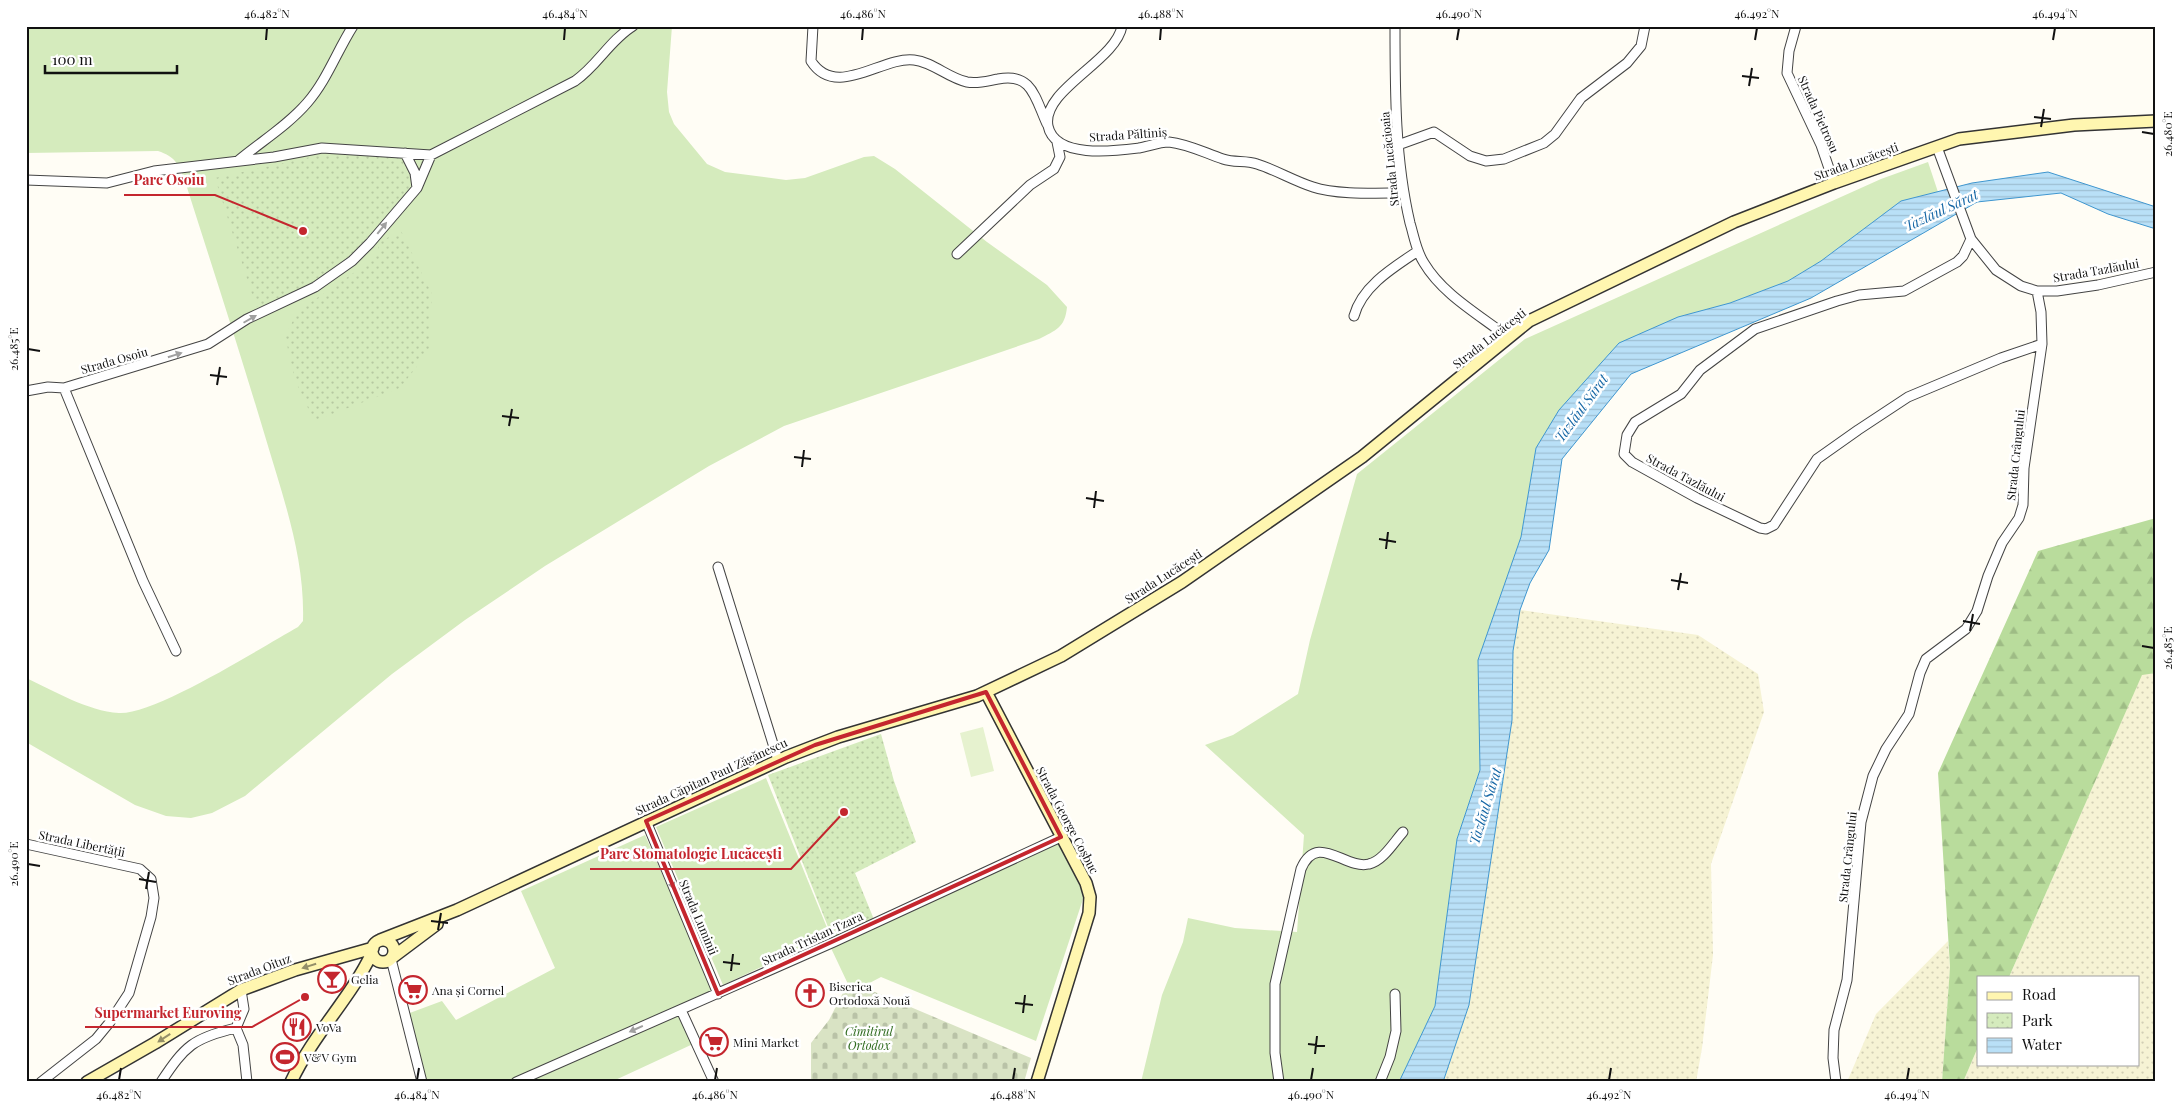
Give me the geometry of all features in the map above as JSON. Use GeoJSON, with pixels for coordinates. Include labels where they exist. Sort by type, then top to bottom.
{"type":"FeatureCollection","features":[{"type":"Feature","properties":{"kind":"main road","name":"Strada Lucăcești"},"geometry":{"type":"LineString","coordinates":[[986,692],[1061,656],[1182,582],[1362,457],[1529,321],[1734,222],[1834,182],[1959,139],[2074,125],[2156,121]]}},
{"type":"Feature","properties":{"kind":"main road","name":"Strada Căpitan Paul Zăgănescu"},"geometry":{"type":"LineString","coordinates":[[291,1082],[312,1042],[345,996],[375,947],[778,760],[838,737],[962,701],[986,692]]}},
{"type":"Feature","properties":{"kind":"main road","name":"Strada George Coșbuc"},"geometry":{"type":"LineString","coordinates":[[986,692],[1086,883],[1090,897],[1089,913],[1038,1082]]}},
{"type":"Feature","properties":{"kind":"main road","name":"Strada Căpitan Paul Zăgănescu"},"geometry":{"type":"LineString","coordinates":[[345,996],[373,969],[391,959],[457,910]]}},
{"type":"Feature","properties":{"kind":"main road"},"geometry":{"type":"LineString","coordinates":[[387,940],[395,950],[391,959],[378,961],[375,947],[387,940]]}},
{"type":"Feature","properties":{"kind":"main road","name":"Strada Oituz"},"geometry":{"type":"LineString","coordinates":[[87,1082],[241,990],[295,970],[375,947]]}},
{"type":"Feature","properties":{"kind":"street"},"geometry":{"type":"LineString","coordinates":[[238,160],[286,124],[308,102],[329,70],[353,26]]}},
{"type":"Feature","properties":{"kind":"street"},"geometry":{"type":"LineString","coordinates":[[26,180],[107,184],[154,171],[274,157],[322,148],[431,155],[559,91],[584,76],[619,37],[633,26]]}},
{"type":"Feature","properties":{"kind":"street"},"geometry":{"type":"LineString","coordinates":[[813,26],[811,61],[817,69],[830,76],[852,76],[906,59],[922,62],[954,77],[972,82],[1007,77],[1020,78],[1028,85],[1057,142],[1060,157],[1054,169],[1030,185],[957,254]]}},
{"type":"Feature","properties":{"kind":"street"},"geometry":{"type":"LineString","coordinates":[[1048,127],[1048,116],[1054,104],[1115,43],[1122,26]]}},
{"type":"Feature","properties":{"kind":"street","name":"Strada Lucăcioaia"},"geometry":{"type":"LineString","coordinates":[[1396,26],[1395,85],[1398,145],[1403,194],[1418,251],[1423,262],[1440,285],[1509,338]]}},
{"type":"Feature","properties":{"kind":"street"},"geometry":{"type":"LineString","coordinates":[[1398,145],[1434,132],[1470,156],[1493,161],[1544,144],[1555,134],[1581,98],[1627,63],[1641,46],[1645,26]]}},
{"type":"Feature","properties":{"kind":"street","name":"Strada Pietrosu"},"geometry":{"type":"LineString","coordinates":[[1796,26],[1789,51],[1787,74],[1821,145],[1834,182]]}},
{"type":"Feature","properties":{"kind":"street","name":"Strada Păltiniș"},"geometry":{"type":"LineString","coordinates":[[1057,142],[1069,148],[1100,151],[1140,148],[1168,142],[1190,146],[1226,160],[1254,162],[1314,188],[1403,194]]}},
{"type":"Feature","properties":{"kind":"street","name":"Strada Tazlăului"},"geometry":{"type":"LineString","coordinates":[[1937,147],[1971,239],[1996,270],[2021,286],[2037,291],[2057,291],[2098,285],[2156,272]]}},
{"type":"Feature","properties":{"kind":"street"},"geometry":{"type":"LineString","coordinates":[[405,154],[415,173],[417,188]]}},
{"type":"Feature","properties":{"kind":"street","name":"Strada Osoiu"},"geometry":{"type":"LineString","coordinates":[[26,392],[48,387],[64,388],[208,344],[254,316],[314,287],[352,261],[417,188],[431,155]]}},
{"type":"Feature","properties":{"kind":"street","name":"Strada Tazlăului"},"geometry":{"type":"LineString","coordinates":[[1971,239],[1963,256],[1957,262],[1904,291],[1859,295],[1755,329],[1700,370],[1681,394],[1635,422],[1627,434],[1624,454],[1632,462],[1697,498],[1760,528],[1766,529],[1774,525],[1817,459],[1858,430],[1908,397],[2001,358],[2042,344]]}},
{"type":"Feature","properties":{"kind":"street"},"geometry":{"type":"LineString","coordinates":[[1354,316],[1356,306],[1364,294],[1388,272],[1418,251]]}},
{"type":"Feature","properties":{"kind":"street","name":"Strada Crângului"},"geometry":{"type":"LineString","coordinates":[[1836,1082],[1834,1030],[1847,980],[1861,822],[1872,776],[1886,749],[1909,714],[1920,673],[1926,659],[1966,629],[1977,611],[1988,576],[2002,543],[2019,518],[2023,505],[2024,468],[2042,344],[2041,312],[2037,291]]}},
{"type":"Feature","properties":{"kind":"street"},"geometry":{"type":"LineString","coordinates":[[64,388],[140,574],[176,650]]}},
{"type":"Feature","properties":{"kind":"street"},"geometry":{"type":"LineString","coordinates":[[718,567],[778,760]]}},
{"type":"Feature","properties":{"kind":"street","name":"Strada Luminii"},"geometry":{"type":"LineString","coordinates":[[646,821],[718,994]]}},
{"type":"Feature","properties":{"kind":"street"},"geometry":{"type":"LineString","coordinates":[[1280,1082],[1276,1053],[1275,984],[1301,869],[1306,858],[1312,854],[1328,852],[1351,862],[1370,864],[1379,859],[1403,832]]}},
{"type":"Feature","properties":{"kind":"street","name":"Strada Tristan Tzara"},"geometry":{"type":"LineString","coordinates":[[516,1082],[718,994],[1061,837]]}},
{"type":"Feature","properties":{"kind":"street","name":"Strada Libertății"},"geometry":{"type":"LineString","coordinates":[[26,844],[140,869],[151,879],[154,898],[151,917],[129,993],[96,1039],[41,1082]]}},
{"type":"Feature","properties":{"kind":"street"},"geometry":{"type":"LineString","coordinates":[[391,959],[422,1082]]}},
{"type":"Feature","properties":{"kind":"street"},"geometry":{"type":"LineString","coordinates":[[241,990],[244,1009],[236,1028],[242,1044],[247,1082]]}},
{"type":"Feature","properties":{"kind":"street"},"geometry":{"type":"LineString","coordinates":[[1380,1082],[1390,1057],[1396,1030],[1396,994]]}},
{"type":"Feature","properties":{"kind":"street"},"geometry":{"type":"LineString","coordinates":[[681,1010],[714,1082]]}},
{"type":"Feature","properties":{"kind":"street"},"geometry":{"type":"LineString","coordinates":[[161,1082],[178,1056],[190,1045],[217,1032],[236,1028]]}},
{"type":"Feature","properties":{"kind":"highlighted area"},"geometry":{"type":"Polygon","coordinates":[[[986,692],[1061,837],[718,994],[646,821],[815,745],[986,692]]]}},
{"type":"Feature","properties":{"kind":"shaded area"},"geometry":{"type":"Polygon","coordinates":[[[1520,610],[1698,635],[1758,674],[1764,712],[1711,864],[1713,955],[1696,1082],[1443,1082],[1469,1005],[1512,720],[1513,651],[1520,610]]]}},
{"type":"Feature","properties":{"kind":"shaded area"},"geometry":{"type":"Polygon","coordinates":[[[2156,673],[2156,1082],[1963,1082],[1977,1049],[1977,1066],[2140,1066],[2140,976],[2009,976],[2142,674],[2156,673]]]}},
{"type":"Feature","properties":{"kind":"shaded area"},"geometry":{"type":"Polygon","coordinates":[[[1948,941],[1950,968],[1942,1082],[1847,1082],[1876,1014],[1948,941]]]}},
{"type":"Feature","properties":{"kind":"green space"},"geometry":{"type":"Polygon","coordinates":[[[26,26],[672,26],[667,92],[669,112],[674,124],[707,164],[725,172],[786,180],[805,178],[864,157],[874,156],[895,169],[987,242],[1047,285],[1067,307],[1066,314],[1059,328],[1039,339],[784,426],[709,466],[545,566],[465,620],[392,674],[245,796],[212,813],[191,818],[166,816],[135,805],[26,742],[26,678],[95,709],[119,713],[136,711],[182,692],[235,664],[298,627],[303,621],[303,597],[297,550],[292,527],[255,403],[184,178],[179,168],[172,158],[158,151],[26,153],[26,26]]]}},
{"type":"Feature","properties":{"kind":"green space"},"geometry":{"type":"Polygon","coordinates":[[[338,151],[425,159],[417,188],[395,213],[381,221],[351,256],[302,289],[256,307],[215,178],[338,151]]]}},
{"type":"Feature","properties":{"kind":"green space"},"geometry":{"type":"Polygon","coordinates":[[[1928,162],[1938,192],[1901,201],[1821,261],[1788,281],[1730,303],[1678,317],[1536,448],[1521,537],[1478,660],[1480,770],[1457,839],[1435,1006],[1399,1082],[1141,1082],[1162,995],[1183,942],[1188,918],[1235,928],[1297,932],[1304,835],[1205,745],[1233,735],[1298,694],[1310,640],[1357,474],[1525,339],[1881,179],[1928,162]]]}},
{"type":"Feature","properties":{"kind":"green space"},"geometry":{"type":"Polygon","coordinates":[[[401,231],[432,294],[429,351],[400,388],[314,421],[295,380],[285,336],[298,311],[365,265],[378,252],[379,242],[401,231]]]}},
{"type":"Feature","properties":{"kind":"green space"},"geometry":{"type":"Polygon","coordinates":[[[2156,518],[2156,673],[2142,675],[2009,976],[1977,976],[1977,1049],[1963,1082],[1942,1082],[1950,967],[1938,773],[2038,551],[2156,518]]]}},
{"type":"Feature","properties":{"kind":"green space"},"geometry":{"type":"Polygon","coordinates":[[[983,727],[994,771],[971,777],[960,733],[983,727]]]}},
{"type":"Feature","properties":{"kind":"green space"},"geometry":{"type":"Polygon","coordinates":[[[881,734],[894,781],[916,842],[855,873],[875,922],[834,942],[768,775],[881,734]]]}},
{"type":"Feature","properties":{"kind":"green space"},"geometry":{"type":"Polygon","coordinates":[[[766,778],[830,935],[723,985],[656,827],[766,778]]]}},
{"type":"Feature","properties":{"kind":"green space"},"geometry":{"type":"Polygon","coordinates":[[[645,835],[713,990],[507,1082],[426,1082],[407,1014],[442,1001],[456,1020],[555,968],[521,891],[645,835]]]}},
{"type":"Feature","properties":{"kind":"green space"},"geometry":{"type":"Polygon","coordinates":[[[1056,840],[1085,893],[1036,1041],[881,977],[860,988],[848,984],[830,946],[1056,840]]]}},
{"type":"Feature","properties":{"kind":"green space","name":"Cimitirul Ortodox"},"geometry":{"type":"Polygon","coordinates":[[[846,987],[860,993],[868,989],[1031,1058],[1024,1082],[811,1082],[811,1043],[829,1020],[846,987]]]}},
{"type":"Feature","properties":{"kind":"green space"},"geometry":{"type":"Polygon","coordinates":[[[678,1014],[693,1044],[611,1082],[524,1082],[678,1014]]]}},
{"type":"Feature","properties":{"kind":"water","name":"Tazlăul Sărat"},"geometry":{"type":"Polygon","coordinates":[[[2048,172],[2156,207],[2156,229],[2108,214],[2061,193],[1977,202],[1811,298],[1631,374],[1562,459],[1549,550],[1530,583],[1520,610],[1513,651],[1512,720],[1469,1005],[1443,1082],[1399,1082],[1435,1006],[1457,839],[1480,770],[1478,660],[1521,537],[1536,448],[1559,410],[1619,343],[1678,317],[1730,303],[1788,281],[1821,261],[1901,201],[1972,183],[2048,172]]]}},
{"type":"Feature","properties":{"kind":"place","name":"Parc Osoiu"},"geometry":{"type":"Point","coordinates":[303,231]}},
{"type":"Feature","properties":{"kind":"place","name":"Parc Stomatologie Lucăcești"},"geometry":{"type":"Point","coordinates":[844,812]}},
{"type":"Feature","properties":{"kind":"place","name":"Gelia"},"geometry":{"type":"Point","coordinates":[332,979]}},
{"type":"Feature","properties":{"kind":"place","name":"Ana și Cornel"},"geometry":{"type":"Point","coordinates":[413,990]}},
{"type":"Feature","properties":{"kind":"place","name":"Biserica Ortodoxă Nouă"},"geometry":{"type":"Point","coordinates":[810,993]}},
{"type":"Feature","properties":{"kind":"place","name":"Supermarket Euroving"},"geometry":{"type":"Point","coordinates":[305,997]}},
{"type":"Feature","properties":{"kind":"place","name":"VoVa"},"geometry":{"type":"Point","coordinates":[297,1027]}},
{"type":"Feature","properties":{"kind":"place","name":"Mini Market"},"geometry":{"type":"Point","coordinates":[714,1042]}},
{"type":"Feature","properties":{"kind":"place","name":"V&V Gym"},"geometry":{"type":"Point","coordinates":[285,1057]}}]}
